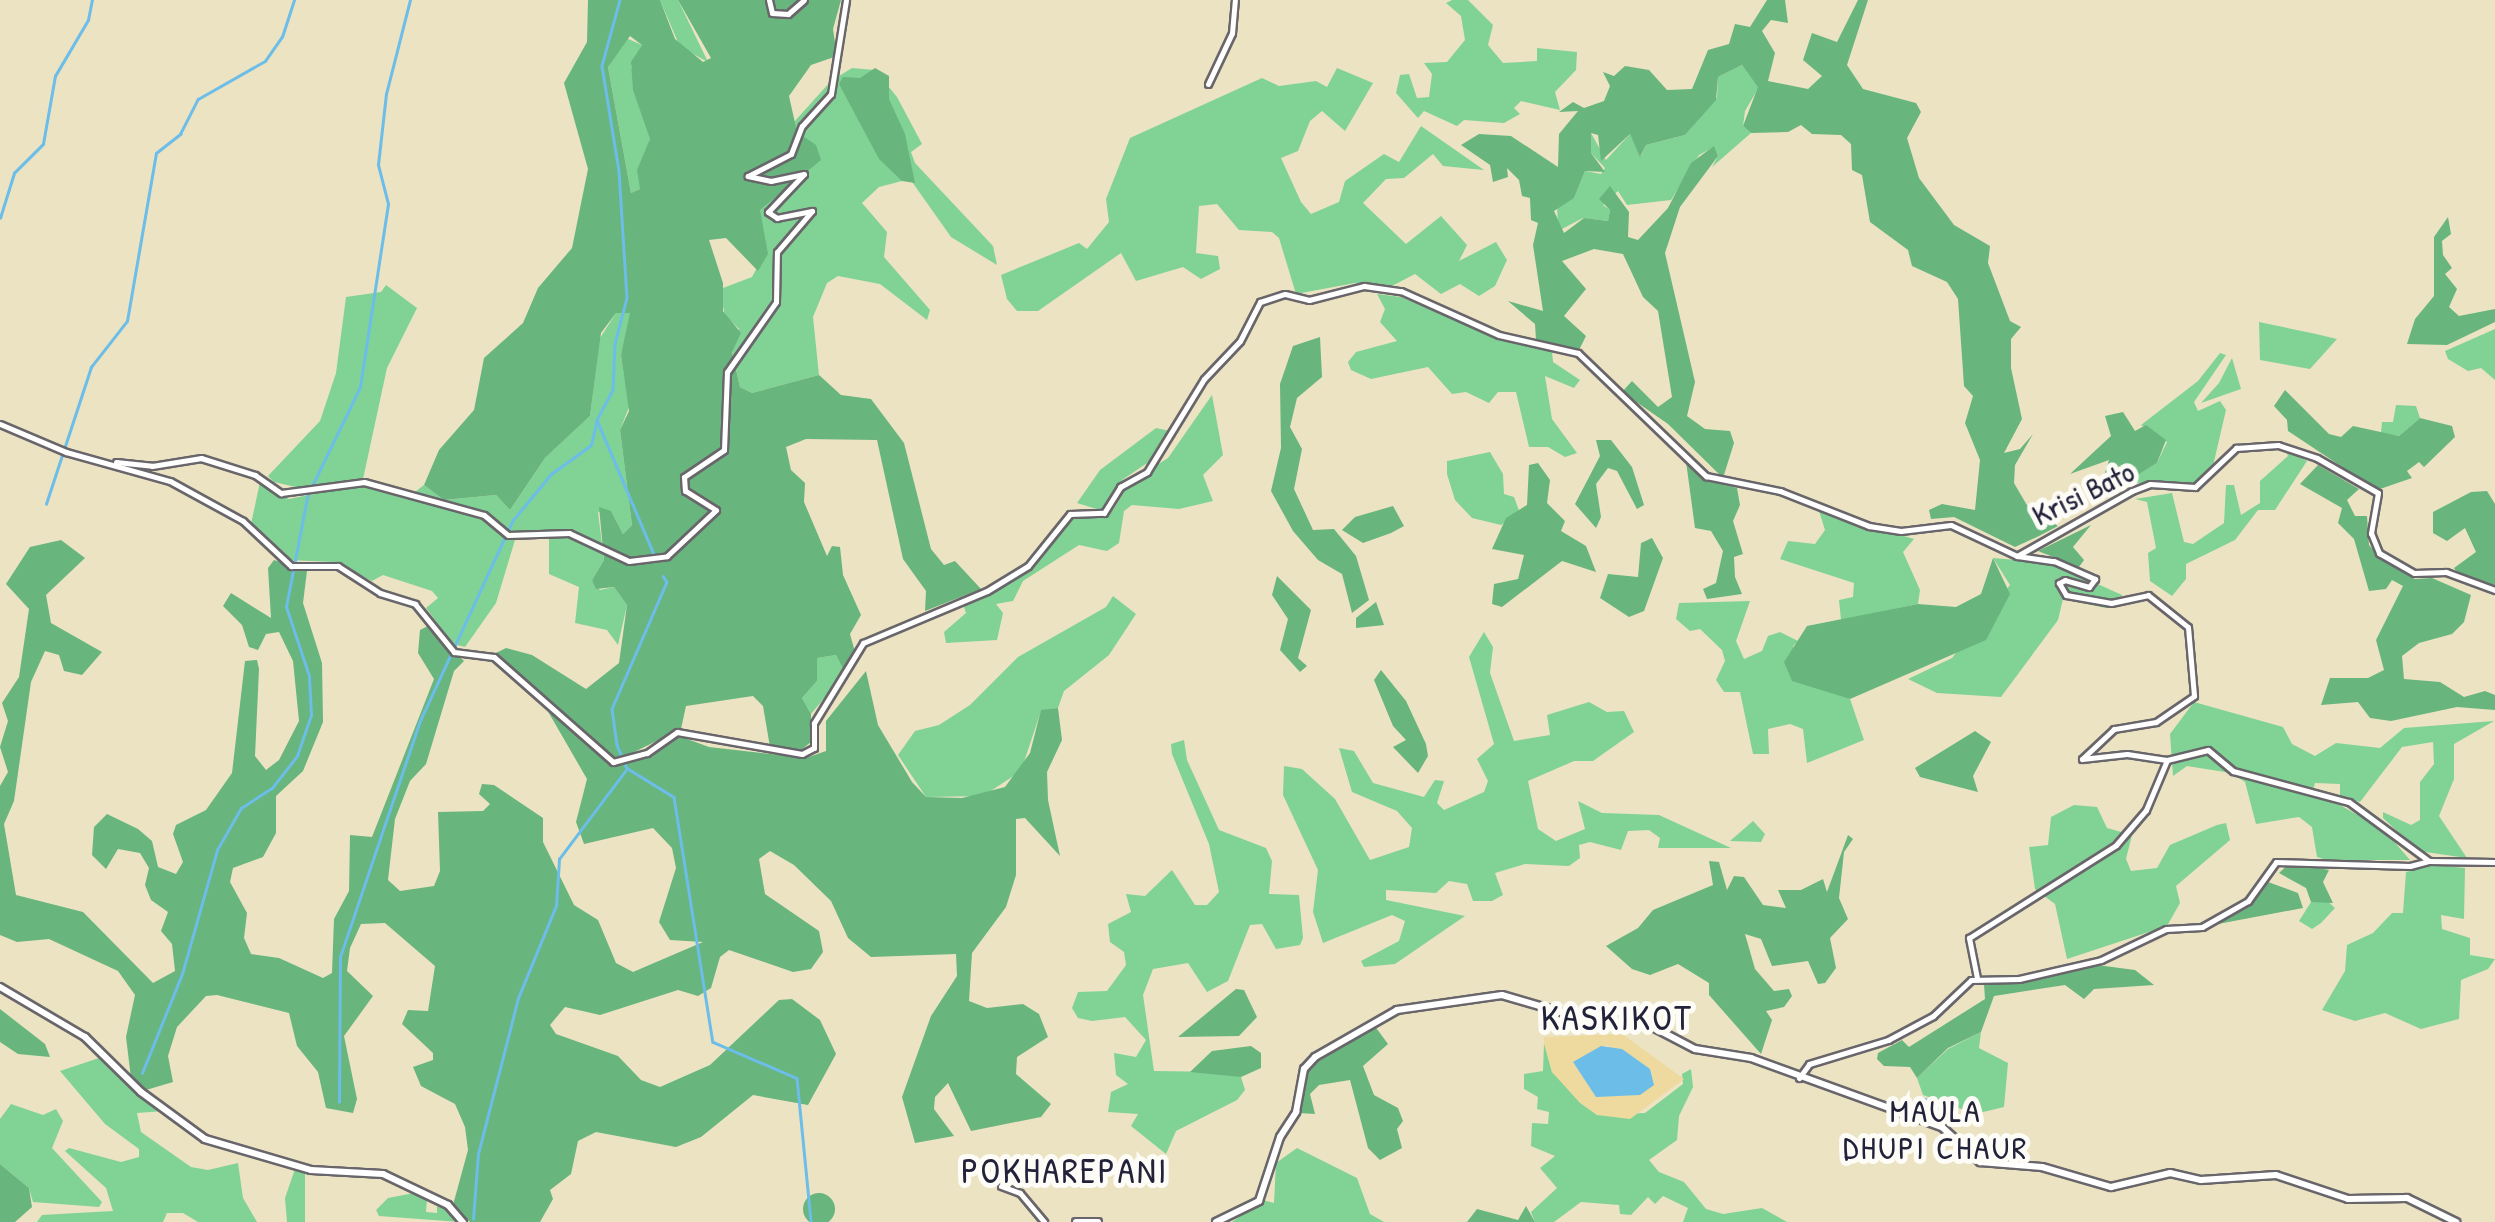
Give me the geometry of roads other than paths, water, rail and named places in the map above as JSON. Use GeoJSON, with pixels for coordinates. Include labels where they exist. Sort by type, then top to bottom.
{"type":"FeatureCollection","features":[{"type":"Feature","properties":{"kind":"street"},"geometry":{"type":"LineString","coordinates":[[769,0],[772,13],[788,14],[804,0]]}},
{"type":"Feature","properties":{"kind":"street"},"geometry":{"type":"LineString","coordinates":[[0,424],[66,452],[115,462],[152,466],[201,458],[255,474],[281,493],[329,490],[352,480],[484,515],[508,536],[569,534],[629,561],[667,556],[716,510],[685,492],[684,476],[724,450],[727,372],[776,302],[777,252],[812,211],[776,218],[768,212],[804,174],[771,181],[748,176],[791,154],[802,126],[831,94],[846,0]]}},
{"type":"Feature","properties":{"kind":"street"},"geometry":{"type":"LineString","coordinates":[[1208,84],[1232,33],[1234,0]]}},
{"type":"Feature","properties":{"kind":"street"},"geometry":{"type":"LineString","coordinates":[[115,462],[170,482],[243,520],[291,566],[338,566],[380,593],[415,604],[454,652],[494,657],[613,762],[647,753],[677,732],[773,753],[811,752],[814,722],[864,643],[987,591],[1028,566],[1070,514],[1096,515],[1112,506],[1120,487],[1160,458],[1204,379],[1240,341],[1260,302],[1274,295],[1309,300],[1364,286],[1408,293],[1499,334],[1578,353],[1706,476],[1780,491],[1869,526],[1901,531],[1951,525],[2017,556],[2054,561],[2095,579],[2089,586],[2059,583],[2066,594],[2110,603],[2148,595],[2188,628],[2194,696],[2156,722],[2114,729],[2082,758],[2127,754],[2167,760],[2208,750],[2234,771],[2349,802],[2429,860]]}},
{"type":"Feature","properties":{"kind":"street","name":"Krisi Bato"},"geometry":{"type":"LineString","coordinates":[[2017,556],[2132,491],[2150,484],[2196,487],[2236,448],[2278,445],[2317,458],[2378,493],[2371,532],[2380,552],[2414,574],[2446,572],[2495,590]]}},
{"type":"Feature","properties":{"kind":"street"},"geometry":{"type":"LineString","coordinates":[[1977,978],[1969,938],[2054,890],[2116,845],[2146,810],[2167,760]]}},
{"type":"Feature","properties":{"kind":"street"},"geometry":{"type":"LineString","coordinates":[[1799,1078],[1809,1064],[1888,1040],[1934,1016],[1962,984],[1977,978],[2019,979],[2101,960],[2166,929],[2202,928],[2248,901],[2276,862],[2410,866],[2429,860],[2495,862]]}},
{"type":"Feature","properties":{"kind":"street"},"geometry":{"type":"LineString","coordinates":[[0,987],[85,1037],[141,1092],[205,1139],[311,1170],[383,1174],[448,1206],[463,1222]]}},
{"type":"Feature","properties":{"kind":"street"},"geometry":{"type":"LineString","coordinates":[[1216,1222],[1259,1201],[1280,1136],[1296,1112],[1304,1069],[1397,1010],[1512,996],[1602,1024],[1648,1025],[1696,1049],[1734,1052],[1942,1128],[1980,1162],[2042,1167],[2111,1187],[2170,1173],[2201,1180],[2276,1175],[2348,1200],[2406,1198],[2456,1222]]}},
{"type":"Feature","properties":{"kind":"street"},"geometry":{"type":"LineString","coordinates":[[1001,1186],[1020,1193],[1044,1222]]}},
{"type":"Feature","properties":{"kind":"street"},"geometry":{"type":"LineString","coordinates":[[1076,1222],[1098,1222]]}},
{"type":"Feature","properties":{"kind":"water"},"geometry":{"type":"Polygon","coordinates":[[[1601,1046],[1622,1049],[1650,1069],[1654,1085],[1640,1095],[1596,1097],[1573,1062],[1601,1046]]]}},
{"type":"Feature","properties":{"kind":"water"},"geometry":{"type":"Polygon","coordinates":[[[1922,1097],[1954,1107],[1952,1122],[1913,1114],[1922,1097]]]}},
{"type":"Feature","properties":{"kind":"waterway"},"geometry":{"type":"LineString","coordinates":[[0,218],[14,173],[43,144],[55,76],[88,20],[92,0]]}},
{"type":"Feature","properties":{"kind":"waterway"},"geometry":{"type":"LineString","coordinates":[[46,504],[91,367],[127,321],[156,153],[180,134],[198,99],[265,61],[282,37],[294,0]]}},
{"type":"Feature","properties":{"kind":"waterway"},"geometry":{"type":"LineString","coordinates":[[312,486],[360,387],[388,204],[378,165],[386,94],[410,0]]}},
{"type":"Feature","properties":{"kind":"waterway"},"geometry":{"type":"LineString","coordinates":[[620,0],[602,66],[619,171],[627,298],[615,344],[613,390],[597,420],[654,554]]}},
{"type":"Feature","properties":{"kind":"waterway"},"geometry":{"type":"LineString","coordinates":[[339,1102],[340,957],[419,723],[513,520],[551,474],[591,445],[597,420]]}},
{"type":"Feature","properties":{"kind":"waterway"},"geometry":{"type":"LineString","coordinates":[[142,1073],[182,974],[217,850],[241,808],[272,788],[297,756],[311,715],[309,676],[286,607],[308,493]]}},
{"type":"Feature","properties":{"kind":"waterway"},"geometry":{"type":"LineString","coordinates":[[663,576],[667,582],[612,709],[617,745],[627,768],[674,797],[713,1042],[797,1078],[811,1222]]}},
{"type":"Feature","properties":{"kind":"waterway"},"geometry":{"type":"LineString","coordinates":[[473,1219],[478,1154],[518,998],[556,906],[559,859],[625,771]]}},
{"type":"Feature","properties":{"kind":"district","name":"KASKIKOT"},"geometry":{"type":"Point","coordinates":[1617,1018]}},
{"type":"Feature","properties":{"kind":"district","name":"MAULA DHUPI CHAUR"},"geometry":{"type":"Point","coordinates":[1936,1130]}},
{"type":"Feature","properties":{"kind":"district","name":"POKHAREPANI"},"geometry":{"type":"Point","coordinates":[1065,1171]}}]}
